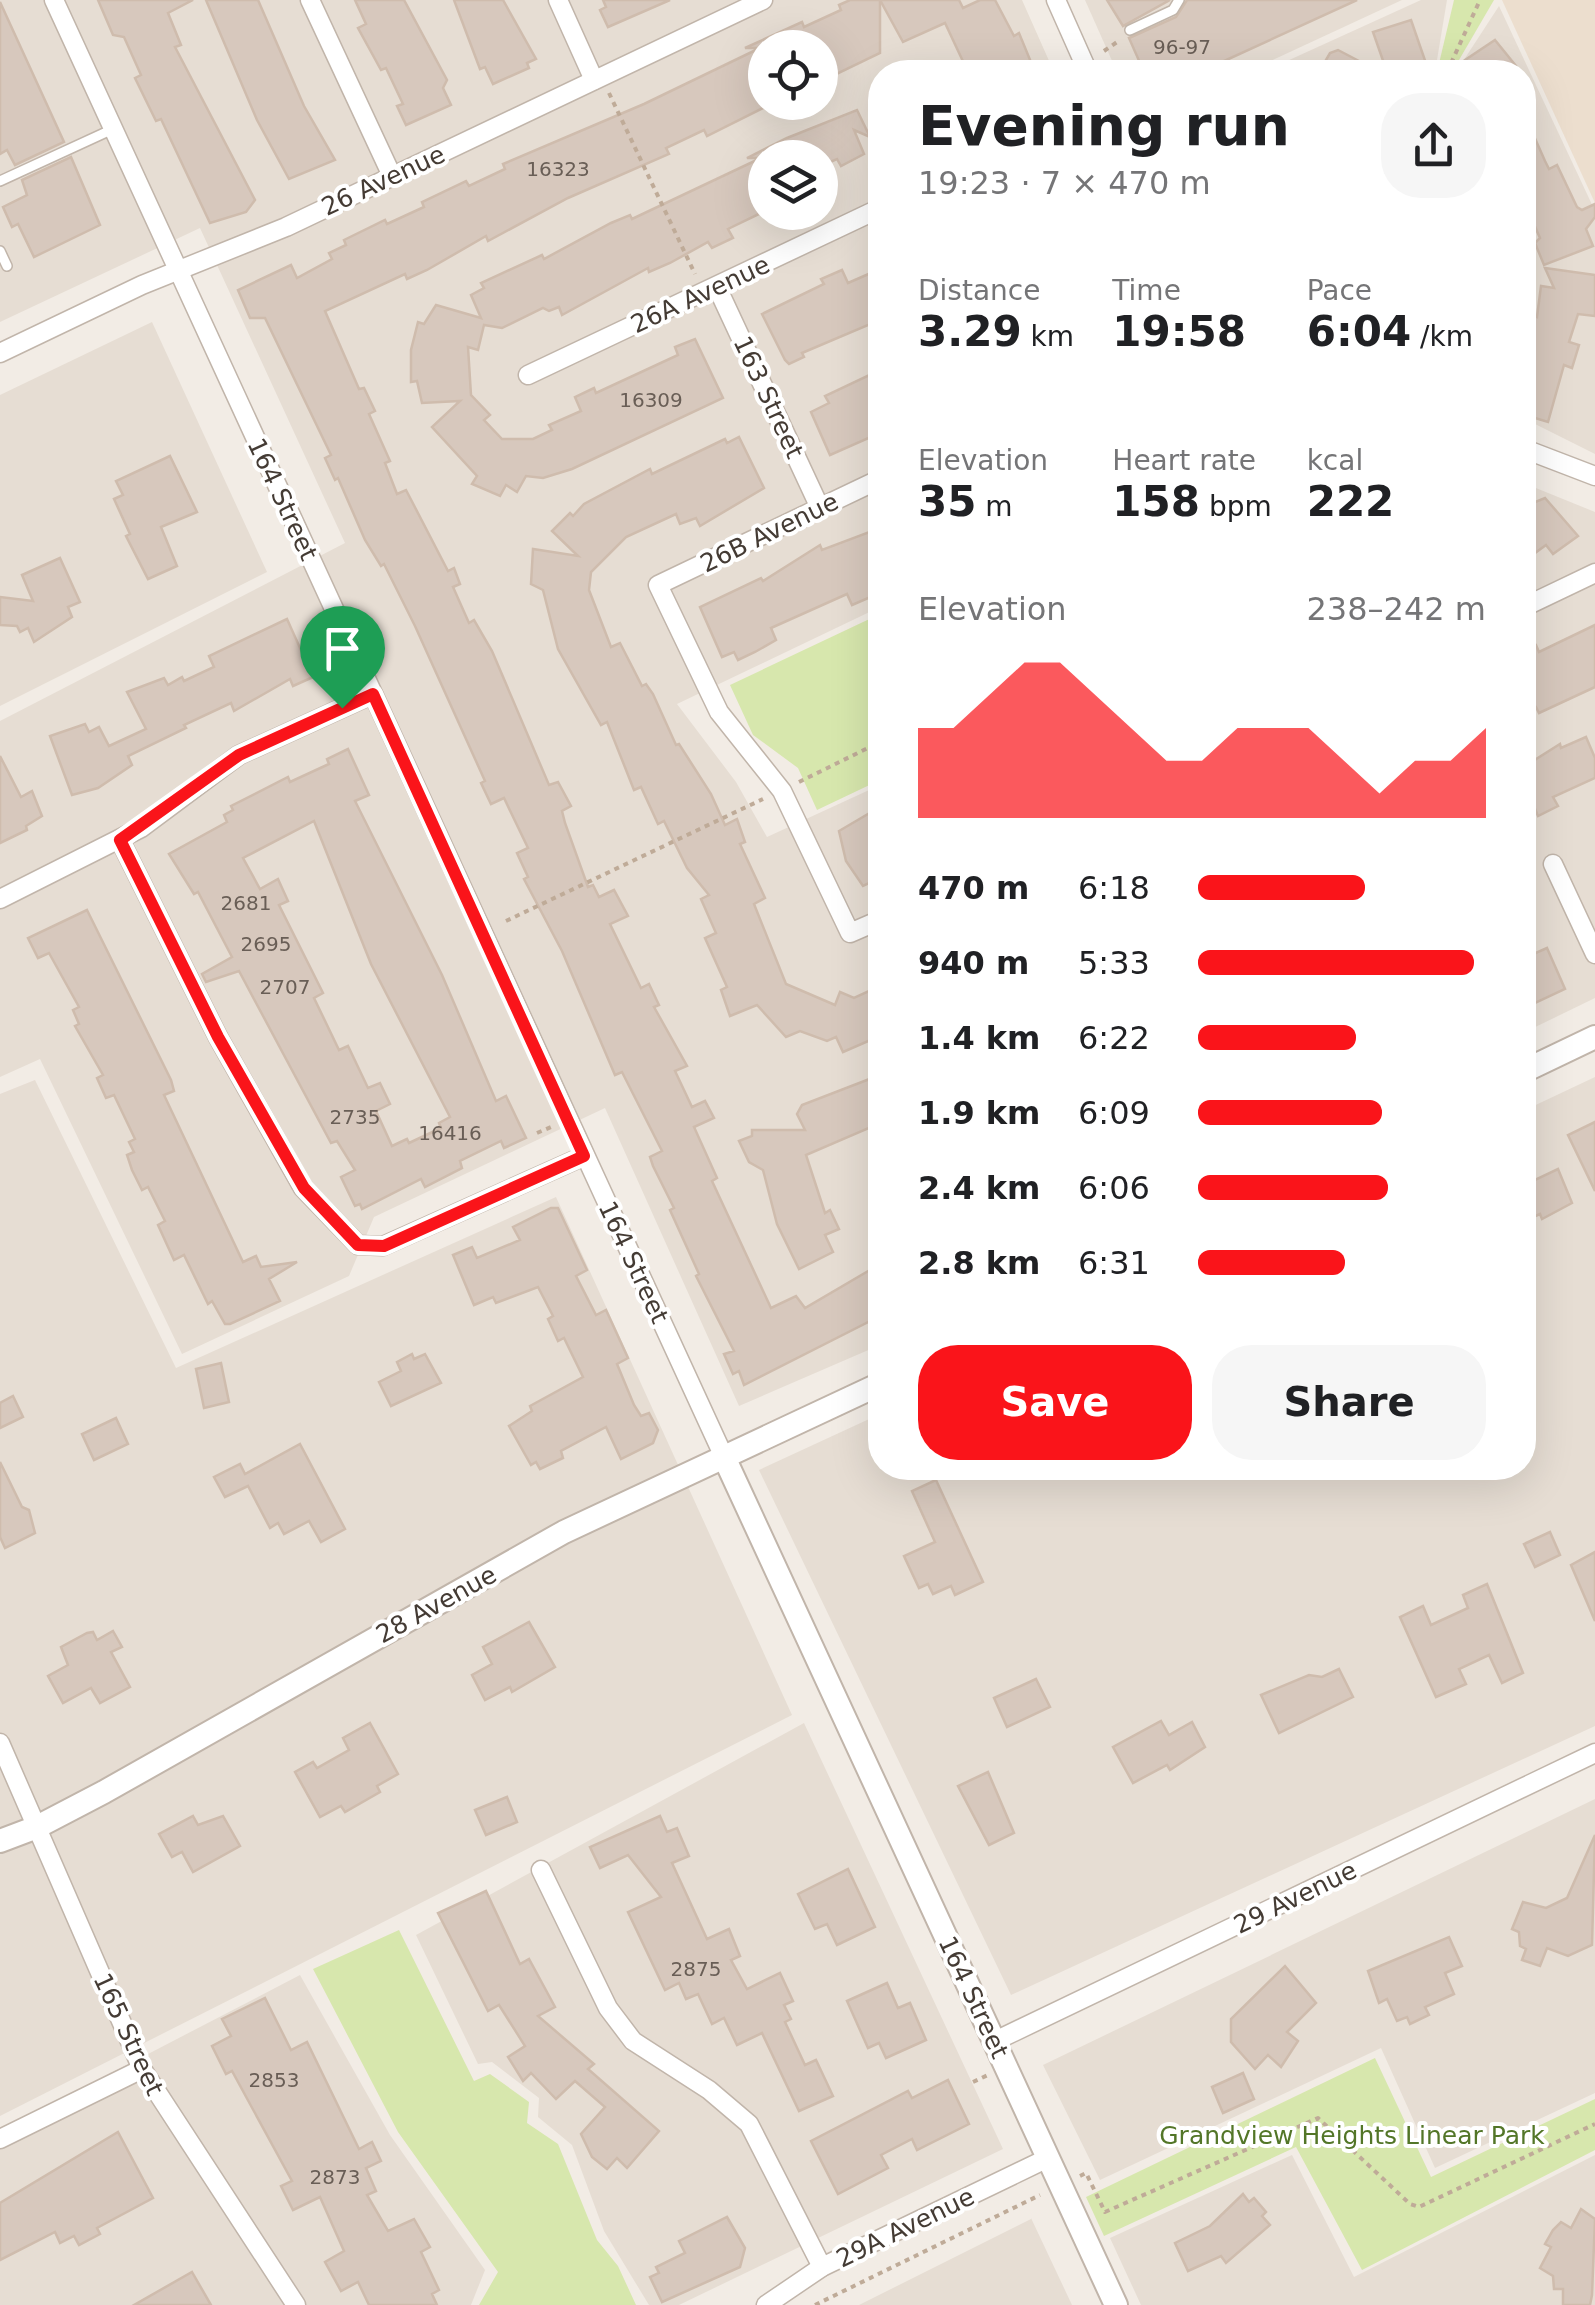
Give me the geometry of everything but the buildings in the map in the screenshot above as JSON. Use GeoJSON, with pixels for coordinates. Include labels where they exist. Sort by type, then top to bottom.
{"type":"FeatureCollection","features":[{"type":"Feature","properties":{"kind":"street","name":"164 Street"},"geometry":{"type":"LineString","coordinates":[[54,0],[1116,2305]]}},
{"type":"Feature","properties":{"kind":"street"},"geometry":{"type":"LineString","coordinates":[[310,0],[392,176]]}},
{"type":"Feature","properties":{"kind":"street"},"geometry":{"type":"LineString","coordinates":[[558,0],[594,80]]}},
{"type":"Feature","properties":{"kind":"street","name":"26 Avenue"},"geometry":{"type":"LineString","coordinates":[[0,353],[392,176],[763,0]]}},
{"type":"Feature","properties":{"kind":"street"},"geometry":{"type":"LineString","coordinates":[[1056,0],[1083,60]]}},
{"type":"Feature","properties":{"kind":"street","name":"26A Avenue"},"geometry":{"type":"LineString","coordinates":[[528,375],[868,214]]}},
{"type":"Feature","properties":{"kind":"street","name":"163 Street"},"geometry":{"type":"LineString","coordinates":[[711,290],[820,508]]}},
{"type":"Feature","properties":{"kind":"street"},"geometry":{"type":"LineString","coordinates":[[1536,453],[1595,476]]}},
{"type":"Feature","properties":{"kind":"street","name":"26B Avenue"},"geometry":{"type":"LineString","coordinates":[[782,791],[719,712],[658,585],[868,485]]}},
{"type":"Feature","properties":{"kind":"street"},"geometry":{"type":"LineString","coordinates":[[1536,601],[1595,572]]}},
{"type":"Feature","properties":{"kind":"street"},"geometry":{"type":"LineString","coordinates":[[0,899],[120,840],[239,755],[373,694]]}},
{"type":"Feature","properties":{"kind":"street"},"geometry":{"type":"LineString","coordinates":[[782,791],[850,933],[868,925]]}},
{"type":"Feature","properties":{"kind":"street"},"geometry":{"type":"LineString","coordinates":[[120,840],[218,1037],[304,1188],[358,1245],[384,1246],[584,1156]]}},
{"type":"Feature","properties":{"kind":"street"},"geometry":{"type":"LineString","coordinates":[[1553,864],[1595,954]]}},
{"type":"Feature","properties":{"kind":"street"},"geometry":{"type":"LineString","coordinates":[[1536,1065],[1595,1037]]}},
{"type":"Feature","properties":{"kind":"street","name":"28 Avenue"},"geometry":{"type":"LineString","coordinates":[[0,1840],[37,1827],[564,1532],[868,1390]]}},
{"type":"Feature","properties":{"kind":"street","name":"165 Street"},"geometry":{"type":"LineString","coordinates":[[0,1743],[142,2069],[296,2305]]}},
{"type":"Feature","properties":{"kind":"street","name":"29 Avenue"},"geometry":{"type":"LineString","coordinates":[[995,2041],[1595,1753]]}},
{"type":"Feature","properties":{"kind":"street"},"geometry":{"type":"LineString","coordinates":[[541,1870],[608,2008],[633,2041],[709,2090],[749,2124],[822,2267]]}},
{"type":"Feature","properties":{"kind":"street"},"geometry":{"type":"LineString","coordinates":[[0,2140],[142,2069]]}},
{"type":"Feature","properties":{"kind":"street","name":"29A Avenue"},"geometry":{"type":"LineString","coordinates":[[766,2305],[822,2267],[1048,2158]]}},
{"type":"Feature","properties":{"kind":"lane"},"geometry":{"type":"LineString","coordinates":[[1130,30],[1172,10],[1179,0]]}},
{"type":"Feature","properties":{"kind":"lane"},"geometry":{"type":"LineString","coordinates":[[0,181],[113,129]]}},
{"type":"Feature","properties":{"kind":"lane"},"geometry":{"type":"LineString","coordinates":[[0,250],[7,266]]}},
{"type":"Feature","properties":{"kind":"path"},"geometry":{"type":"LineString","coordinates":[[1452,60],[1480,0]]}},
{"type":"Feature","properties":{"kind":"path"},"geometry":{"type":"LineString","coordinates":[[594,80],[612,97],[711,290]]}},
{"type":"Feature","properties":{"kind":"path"},"geometry":{"type":"LineString","coordinates":[[506,921],[868,748]]}},
{"type":"Feature","properties":{"kind":"path"},"geometry":{"type":"LineString","coordinates":[[537,1133],[553,1126]]}},
{"type":"Feature","properties":{"kind":"path"},"geometry":{"type":"LineString","coordinates":[[973,2082],[992,2073]]}},
{"type":"Feature","properties":{"kind":"path"},"geometry":{"type":"LineString","coordinates":[[1071,2180],[1086,2173],[1105,2212],[1318,2118],[1410,2204],[1419,2207],[1595,2124]]}},
{"type":"Feature","properties":{"kind":"path"},"geometry":{"type":"LineString","coordinates":[[815,2305],[1044,2192]]}},
{"type":"Feature","properties":{"kind":"shaded area"},"geometry":{"type":"Polygon","coordinates":[[[0,0],[1022,0],[1049,60],[868,60],[868,613],[677,704],[736,782],[767,837],[868,791],[868,1350],[739,1406],[605,1108],[374,1217],[349,1276],[182,1354],[40,1059],[0,1077],[0,721],[345,543],[200,228],[0,322],[0,0]]]}},
{"type":"Feature","properties":{"kind":"shaded area"},"geometry":{"type":"Polygon","coordinates":[[[1085,0],[1402,0],[1273,60],[1112,60],[1085,0]]]}},
{"type":"Feature","properties":{"kind":"shaded area"},"geometry":{"type":"Polygon","coordinates":[[[1421,0],[1447,0],[1437,60],[1289,60],[1421,0]]]}},
{"type":"Feature","properties":{"kind":"shaded area"},"geometry":{"type":"Polygon","coordinates":[[[1502,0],[1595,0],[1595,203],[1536,74],[1536,60],[1529,60],[1502,0]]]}},
{"type":"Feature","properties":{"kind":"shaded area"},"geometry":{"type":"Polygon","coordinates":[[[1499,6],[1524,60],[1464,60],[1499,6]]]}},
{"type":"Feature","properties":{"kind":"shaded area"},"geometry":{"type":"Polygon","coordinates":[[[1536,85],[1595,211],[1595,454],[1536,424],[1536,85]]]}},
{"type":"Feature","properties":{"kind":"shaded area"},"geometry":{"type":"Polygon","coordinates":[[[152,322],[267,572],[0,706],[0,395],[152,322]]]}},
{"type":"Feature","properties":{"kind":"shaded area"},"geometry":{"type":"Polygon","coordinates":[[[1536,488],[1595,512],[1595,998],[1536,1027],[1536,488]]]}},
{"type":"Feature","properties":{"kind":"shaded area"},"geometry":{"type":"Polygon","coordinates":[[[1595,1077],[1595,1726],[1011,1995],[759,1470],[868,1420],[868,1480],[1536,1480],[1536,1105],[1595,1077]]]}},
{"type":"Feature","properties":{"kind":"shaded area"},"geometry":{"type":"Polygon","coordinates":[[[35,1080],[176,1368],[556,1197],[792,1715],[0,2116],[0,1094],[35,1080]]]}},
{"type":"Feature","properties":{"kind":"shaded area"},"geometry":{"type":"Polygon","coordinates":[[[804,1723],[1003,2149],[679,2305],[649,2305],[604,2231],[572,2145],[538,2117],[539,2098],[492,2062],[478,2064],[416,1935],[804,1723]]]}},
{"type":"Feature","properties":{"kind":"shaded area"},"geometry":{"type":"Polygon","coordinates":[[[1595,1799],[1595,2093],[1435,2168],[1381,2048],[1100,2180],[1043,2065],[1595,1799]]]}},
{"type":"Feature","properties":{"kind":"shaded area"},"geometry":{"type":"Polygon","coordinates":[[[300,1975],[390,2135],[485,2270],[471,2305],[0,2305],[0,2131],[300,1975]]]}},
{"type":"Feature","properties":{"kind":"shaded area"},"geometry":{"type":"Polygon","coordinates":[[[1292,2155],[1354,2277],[1595,2155],[1595,2305],[1141,2305],[1110,2238],[1292,2155]]]}},
{"type":"Feature","properties":{"kind":"shaded area"},"geometry":{"type":"Polygon","coordinates":[[[1031,2219],[1072,2305],[859,2305],[1031,2219]]]}},
{"type":"Feature","properties":{"kind":"green space"},"geometry":{"type":"Polygon","coordinates":[[[1454,0],[1494,0],[1459,60],[1440,60],[1454,0]]]}},
{"type":"Feature","properties":{"kind":"green space"},"geometry":{"type":"Polygon","coordinates":[[[868,620],[868,786],[817,810],[798,768],[753,735],[730,685],[868,620]]]}},
{"type":"Feature","properties":{"kind":"green space"},"geometry":{"type":"Polygon","coordinates":[[[399,1930],[474,2081],[490,2074],[529,2102],[527,2123],[558,2144],[597,2240],[618,2266],[636,2305],[479,2305],[498,2272],[398,2132],[313,1969],[399,1930]]]}},
{"type":"Feature","properties":{"kind":"green space","name":"Grandview Heights Linear Park"},"geometry":{"type":"Polygon","coordinates":[[[1375,2058],[1431,2177],[1595,2099],[1595,2150],[1362,2270],[1296,2147],[1104,2236],[1086,2197],[1375,2058]]]}},
{"type":"Feature","properties":{"kind":"route"},"geometry":{"type":"LineString","coordinates":[[373,694],[584,1156],[384,1246],[358,1245],[304,1188],[218,1037],[120,840],[239,755],[342,708],[373,694]]}}]}
